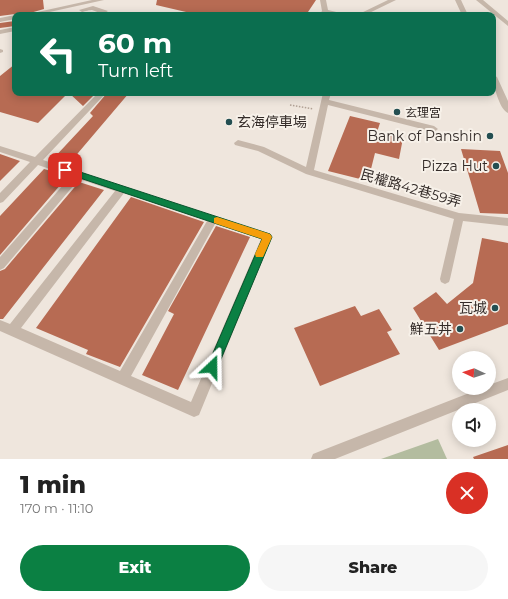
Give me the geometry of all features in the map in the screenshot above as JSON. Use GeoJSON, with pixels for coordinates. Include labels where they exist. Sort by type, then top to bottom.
{"type":"FeatureCollection","features":[{"type":"Feature","properties":{"kind":"street"},"geometry":{"type":"LineString","coordinates":[[90,12],[101,0]]}},
{"type":"Feature","properties":{"kind":"street"},"geometry":{"type":"LineString","coordinates":[[42,12],[101,0]]}},
{"type":"Feature","properties":{"kind":"street"},"geometry":{"type":"LineString","coordinates":[[323,0],[324,12]]}},
{"type":"Feature","properties":{"kind":"street"},"geometry":{"type":"LineString","coordinates":[[367,12],[393,0]]}},
{"type":"Feature","properties":{"kind":"street"},"geometry":{"type":"LineString","coordinates":[[458,0],[464,12]]}},
{"type":"Feature","properties":{"kind":"street"},"geometry":{"type":"LineString","coordinates":[[479,0],[494,12]]}},
{"type":"Feature","properties":{"kind":"street"},"geometry":{"type":"LineString","coordinates":[[75,12],[93,8],[97,11],[105,11]]}},
{"type":"Feature","properties":{"kind":"street"},"geometry":{"type":"LineString","coordinates":[[496,14],[508,24]]}},
{"type":"Feature","properties":{"kind":"street"},"geometry":{"type":"LineString","coordinates":[[0,20],[12,18]]}},
{"type":"Feature","properties":{"kind":"street"},"geometry":{"type":"LineString","coordinates":[[0,32],[12,30]]}},
{"type":"Feature","properties":{"kind":"street"},"geometry":{"type":"LineString","coordinates":[[496,84],[508,110]]}},
{"type":"Feature","properties":{"kind":"street"},"geometry":{"type":"LineString","coordinates":[[0,199],[99,96]]}},
{"type":"Feature","properties":{"kind":"street"},"geometry":{"type":"LineString","coordinates":[[309,172],[324,102],[434,129]]}},
{"type":"Feature","properties":{"kind":"street","name":"民權路42巷59弄"},"geometry":{"type":"LineString","coordinates":[[238,143],[261,149],[309,172],[459,217],[508,222]]}},
{"type":"Feature","properties":{"kind":"street"},"geometry":{"type":"LineString","coordinates":[[0,149],[267,237],[194,410],[0,325]]}},
{"type":"Feature","properties":{"kind":"street"},"geometry":{"type":"LineString","coordinates":[[0,265],[78,174]]}},
{"type":"Feature","properties":{"kind":"street"},"geometry":{"type":"LineString","coordinates":[[12,330],[122,189]]}},
{"type":"Feature","properties":{"kind":"street"},"geometry":{"type":"LineString","coordinates":[[445,279],[459,217]]}},
{"type":"Feature","properties":{"kind":"street"},"geometry":{"type":"LineString","coordinates":[[122,378],[213,219]]}},
{"type":"Feature","properties":{"kind":"street"},"geometry":{"type":"LineString","coordinates":[[318,459],[508,384]]}},
{"type":"Feature","properties":{"kind":"path"},"geometry":{"type":"LineString","coordinates":[[290,105],[324,102]]}},
{"type":"Feature","properties":{"kind":"green space"},"geometry":{"type":"Polygon","coordinates":[[[438,439],[447,459],[381,459],[438,439]]]}},
{"type":"Feature","properties":{"kind":"building"},"geometry":{"type":"Polygon","coordinates":[[[0,0],[43,0],[44,9],[34,12],[12,12],[12,14],[0,16],[0,0]]]}},
{"type":"Feature","properties":{"kind":"building"},"geometry":{"type":"Polygon","coordinates":[[[157,0],[316,0],[308,12],[186,12],[156,5],[157,0]]]}},
{"type":"Feature","properties":{"kind":"building"},"geometry":{"type":"Polygon","coordinates":[[[12,21],[12,26],[0,28],[0,23],[12,21]]]}},
{"type":"Feature","properties":{"kind":"building"},"geometry":{"type":"Polygon","coordinates":[[[12,66],[12,96],[65,96],[38,123],[0,112],[0,76],[12,66]]]}},
{"type":"Feature","properties":{"kind":"building"},"geometry":{"type":"Polygon","coordinates":[[[72,96],[93,96],[83,106],[72,96]]]}},
{"type":"Feature","properties":{"kind":"building"},"geometry":{"type":"Polygon","coordinates":[[[104,96],[126,96],[67,166],[51,161],[93,116],[90,113],[104,96]]]}},
{"type":"Feature","properties":{"kind":"building"},"geometry":{"type":"Polygon","coordinates":[[[350,116],[380,123],[377,132],[403,138],[399,159],[375,153],[368,181],[328,171],[350,116]]]}},
{"type":"Feature","properties":{"kind":"building"},"geometry":{"type":"Polygon","coordinates":[[[461,149],[500,151],[508,173],[508,214],[480,213],[461,149]]]}},
{"type":"Feature","properties":{"kind":"building"},"geometry":{"type":"Polygon","coordinates":[[[0,154],[20,161],[0,181],[0,154]]]}},
{"type":"Feature","properties":{"kind":"building"},"geometry":{"type":"Polygon","coordinates":[[[44,169],[68,176],[0,255],[0,216],[44,169]]]}},
{"type":"Feature","properties":{"kind":"building"},"geometry":{"type":"Polygon","coordinates":[[[79,182],[104,190],[3,319],[0,319],[0,271],[5,269],[79,182]]]}},
{"type":"Feature","properties":{"kind":"building"},"geometry":{"type":"Polygon","coordinates":[[[131,197],[204,222],[120,367],[86,354],[88,350],[36,328],[131,197]]]}},
{"type":"Feature","properties":{"kind":"building"},"geometry":{"type":"Polygon","coordinates":[[[216,226],[250,237],[178,390],[142,375],[174,314],[168,311],[216,226]]]}},
{"type":"Feature","properties":{"kind":"building"},"geometry":{"type":"Polygon","coordinates":[[[482,238],[508,243],[508,324],[439,350],[413,308],[436,292],[447,304],[473,283],[482,238]]]}},
{"type":"Feature","properties":{"kind":"building"},"geometry":{"type":"Polygon","coordinates":[[[355,306],[361,316],[379,309],[392,330],[387,332],[400,354],[320,386],[294,328],[355,306]]]}},
{"type":"Feature","properties":{"kind":"building"},"geometry":{"type":"Polygon","coordinates":[[[508,445],[508,459],[474,459],[473,457],[508,445]]]}},
{"type":"Feature","properties":{"kind":"slow traffic"},"geometry":{"type":"LineString","coordinates":[[217,220],[267,237],[260,254]]}},
{"type":"Feature","properties":{"kind":"place","name":"玄理宮"},"geometry":{"type":"Point","coordinates":[397,112]}},
{"type":"Feature","properties":{"kind":"place","name":"玄海停車場"},"geometry":{"type":"Point","coordinates":[229,122]}},
{"type":"Feature","properties":{"kind":"place","name":"Bank of Panshin"},"geometry":{"type":"Point","coordinates":[490,136]}},
{"type":"Feature","properties":{"kind":"place","name":"Pizza Hut"},"geometry":{"type":"Point","coordinates":[496,166]}},
{"type":"Feature","properties":{"kind":"place","name":"瓦城"},"geometry":{"type":"Point","coordinates":[495,308]}},
{"type":"Feature","properties":{"kind":"place","name":"鮮五丼"},"geometry":{"type":"Point","coordinates":[460,329]}},
{"type":"Feature","properties":{"kind":"route"},"geometry":{"type":"LineString","coordinates":[[65,170],[267,237],[212,367]]}}]}
